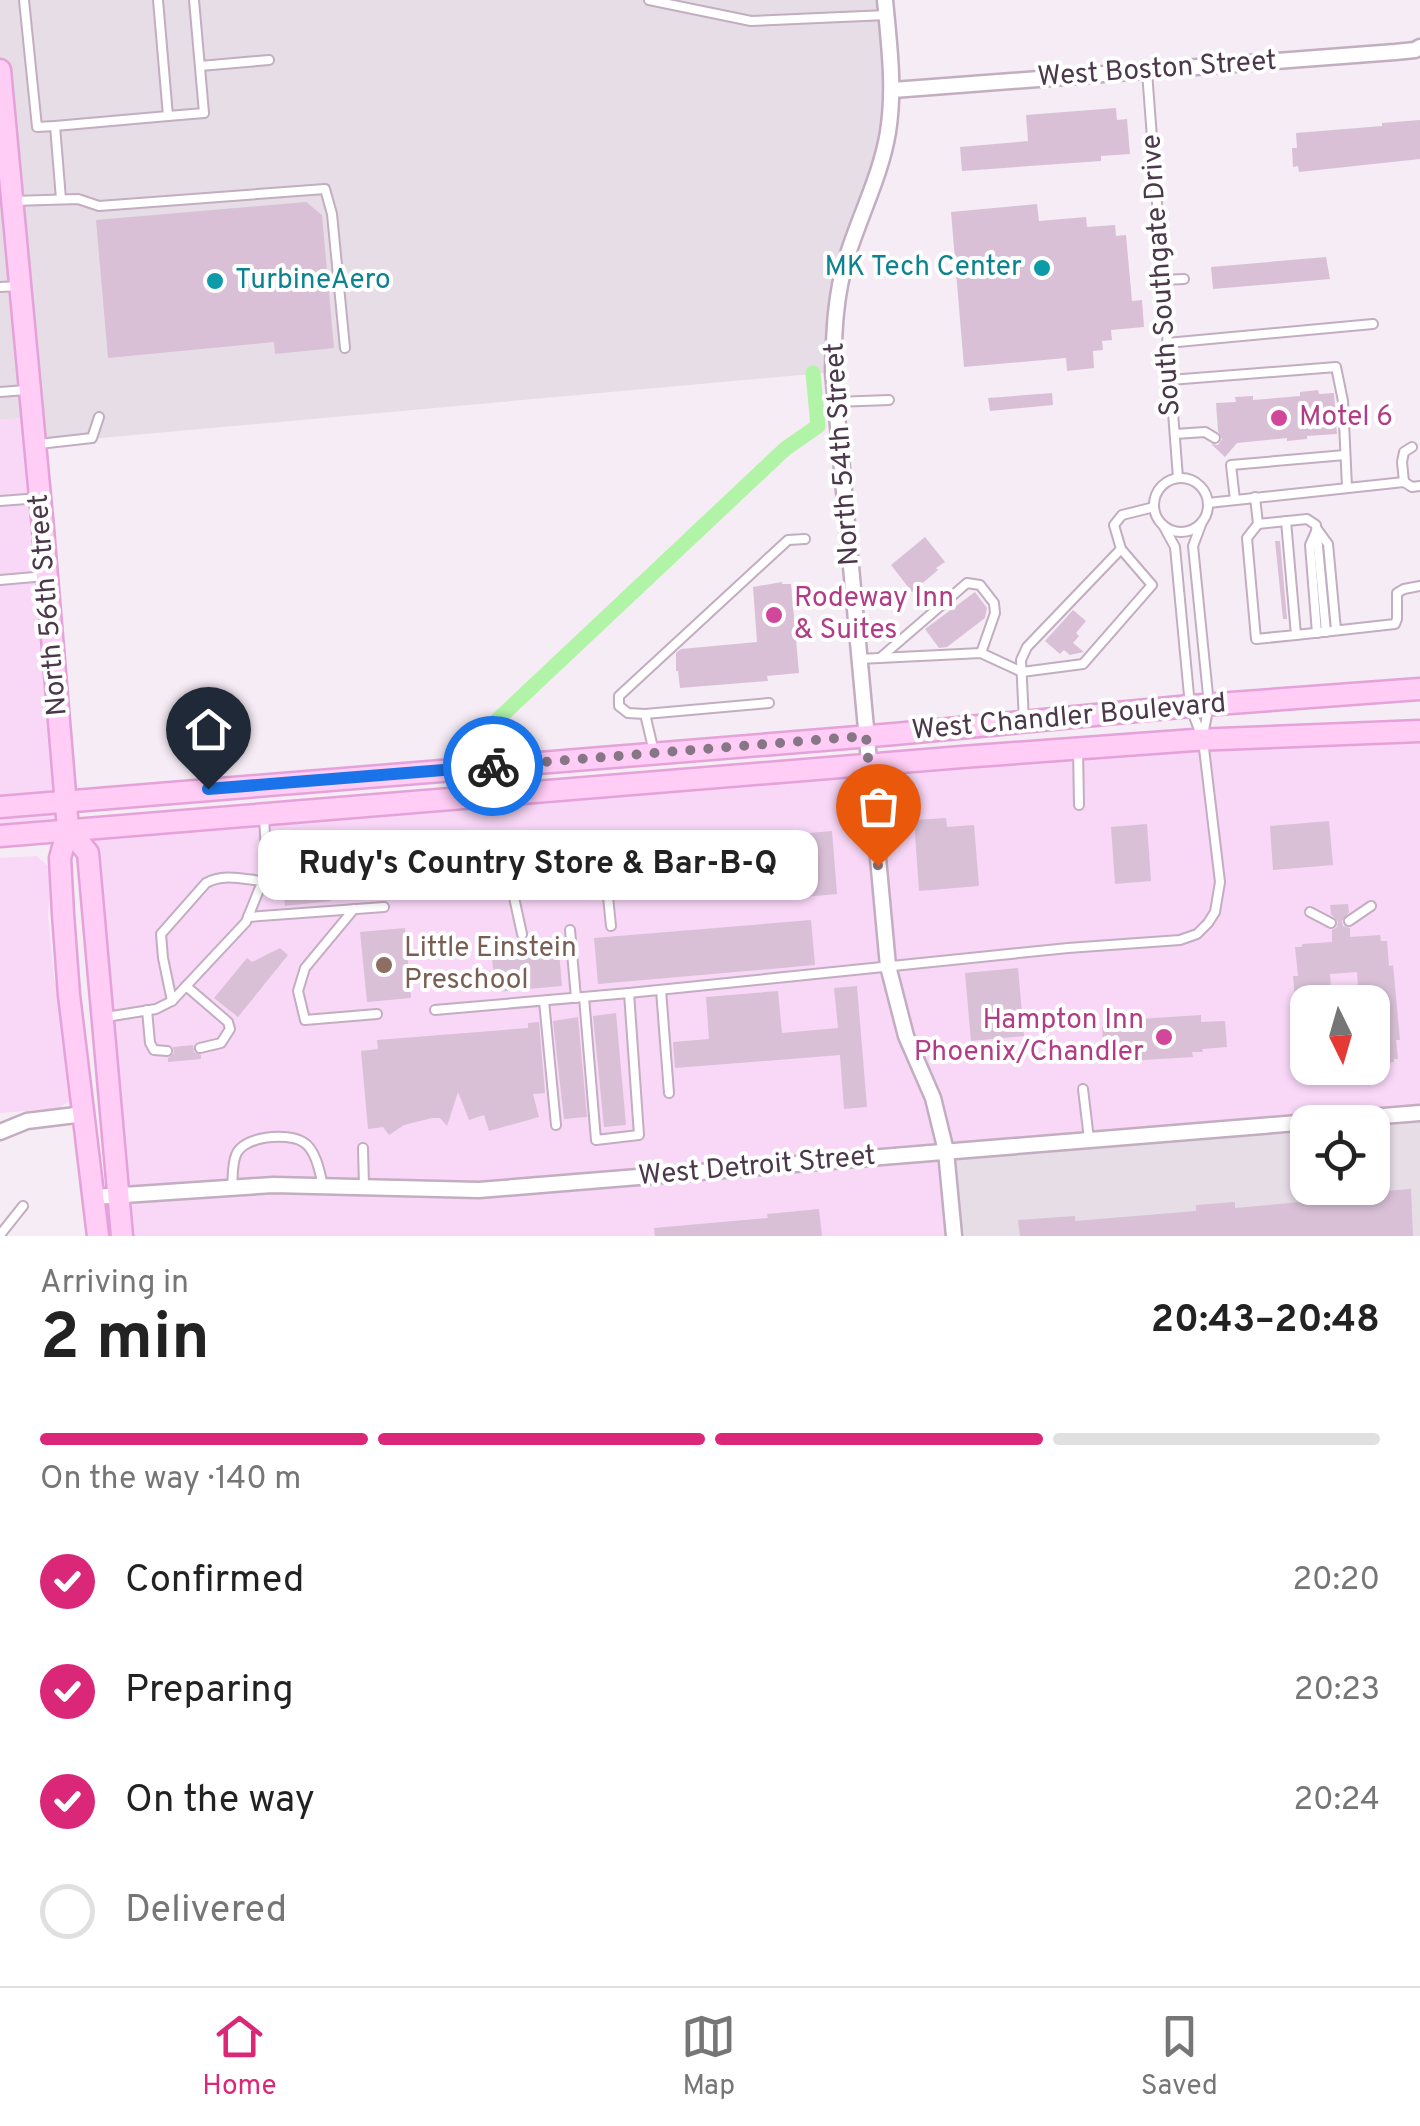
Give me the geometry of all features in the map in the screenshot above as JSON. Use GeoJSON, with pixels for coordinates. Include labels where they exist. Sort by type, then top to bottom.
{"type":"FeatureCollection","features":[{"type":"Feature","properties":{"kind":"main road","name":"North 56th Street"},"geometry":{"type":"LineString","coordinates":[[0,70],[11,201],[10,286],[30,385],[68,829],[60,858],[69,996],[98,1236]]}},
{"type":"Feature","properties":{"kind":"main road","name":"West Chandler Boulevard"},"geometry":{"type":"LineString","coordinates":[[0,807],[1420,690]]}},
{"type":"Feature","properties":{"kind":"main road","name":"West Chandler Boulevard"},"geometry":{"type":"LineString","coordinates":[[0,836],[869,764],[1202,740],[1420,731]]}},
{"type":"Feature","properties":{"kind":"main road"},"geometry":{"type":"LineString","coordinates":[[492,795],[509,780],[552,776],[580,758]]}},
{"type":"Feature","properties":{"kind":"main road","name":"North 56th Street"},"geometry":{"type":"LineString","coordinates":[[68,829],[88,853],[122,1236]]}},
{"type":"Feature","properties":{"kind":"street","name":"North 54th Street"},"geometry":{"type":"LineString","coordinates":[[886,7],[893,90],[888,136],[846,260],[834,311],[833,372],[888,966],[906,1036],[933,1098],[946,1151],[954,1236]]}},
{"type":"Feature","properties":{"kind":"street","name":"West Boston Street"},"geometry":{"type":"LineString","coordinates":[[893,90],[1420,48]]}},
{"type":"Feature","properties":{"kind":"street","name":"West Detroit Street"},"geometry":{"type":"LineString","coordinates":[[94,1197],[273,1185],[479,1190],[1420,1113]]}},
{"type":"Feature","properties":{"kind":"street"},"geometry":{"type":"LineString","coordinates":[[0,1132],[27,1121],[84,1114]]}},
{"type":"Feature","properties":{"kind":"lane"},"geometry":{"type":"LineString","coordinates":[[24,0],[37,127],[204,113],[194,0]]}},
{"type":"Feature","properties":{"kind":"lane"},"geometry":{"type":"LineString","coordinates":[[158,0],[168,116]]}},
{"type":"Feature","properties":{"kind":"lane"},"geometry":{"type":"LineString","coordinates":[[649,0],[751,21],[886,7]]}},
{"type":"Feature","properties":{"kind":"lane"},"geometry":{"type":"LineString","coordinates":[[200,66],[269,60]]}},
{"type":"Feature","properties":{"kind":"lane","name":"South Southgate Drive"},"geometry":{"type":"LineString","coordinates":[[1147,72],[1178,478]]}},
{"type":"Feature","properties":{"kind":"lane"},"geometry":{"type":"LineString","coordinates":[[55,126],[60,199]]}},
{"type":"Feature","properties":{"kind":"lane"},"geometry":{"type":"LineString","coordinates":[[11,201],[78,199],[99,206],[325,189],[332,214],[345,348]]}},
{"type":"Feature","properties":{"kind":"lane"},"geometry":{"type":"LineString","coordinates":[[1162,280],[1184,278]]}},
{"type":"Feature","properties":{"kind":"lane"},"geometry":{"type":"LineString","coordinates":[[1167,342],[1372,324]]}},
{"type":"Feature","properties":{"kind":"lane"},"geometry":{"type":"LineString","coordinates":[[1170,380],[1336,367],[1343,401],[1347,487]]}},
{"type":"Feature","properties":{"kind":"lane"},"geometry":{"type":"LineString","coordinates":[[0,392],[30,385]]}},
{"type":"Feature","properties":{"kind":"lane"},"geometry":{"type":"LineString","coordinates":[[836,402],[889,400]]}},
{"type":"Feature","properties":{"kind":"lane"},"geometry":{"type":"LineString","coordinates":[[35,444],[92,438],[99,417]]}},
{"type":"Feature","properties":{"kind":"lane"},"geometry":{"type":"LineString","coordinates":[[1175,434],[1205,432],[1214,438]]}},
{"type":"Feature","properties":{"kind":"lane"},"geometry":{"type":"LineString","coordinates":[[1404,482],[1404,452],[1412,447]]}},
{"type":"Feature","properties":{"kind":"lane"},"geometry":{"type":"LineString","coordinates":[[1229,452],[1235,500]]}},
{"type":"Feature","properties":{"kind":"lane"},"geometry":{"type":"LineString","coordinates":[[1232,465],[1345,455]]}},
{"type":"Feature","properties":{"kind":"lane"},"geometry":{"type":"LineString","coordinates":[[434,1010],[1180,940],[1197,934],[1215,912],[1220,882],[1199,706],[1194,546],[1208,503],[1199,484],[1178,478],[1162,485],[1154,507],[1175,547],[1202,740]]}},
{"type":"Feature","properties":{"kind":"lane"},"geometry":{"type":"LineString","coordinates":[[1208,503],[1404,482],[1420,486]]}},
{"type":"Feature","properties":{"kind":"lane"},"geometry":{"type":"LineString","coordinates":[[0,502],[40,498]]}},
{"type":"Feature","properties":{"kind":"lane"},"geometry":{"type":"LineString","coordinates":[[1255,498],[1258,524],[1248,538],[1256,639],[1394,624],[1398,619],[1397,593],[1420,586]]}},
{"type":"Feature","properties":{"kind":"lane"},"geometry":{"type":"LineString","coordinates":[[860,660],[981,653],[1022,672],[1084,664],[1152,585],[1122,549],[1114,524],[1122,516],[1154,507]]}},
{"type":"Feature","properties":{"kind":"lane"},"geometry":{"type":"LineString","coordinates":[[1258,524],[1307,519],[1316,525],[1328,544],[1326,632]]}},
{"type":"Feature","properties":{"kind":"lane"},"geometry":{"type":"LineString","coordinates":[[1286,521],[1296,635]]}},
{"type":"Feature","properties":{"kind":"lane"},"geometry":{"type":"LineString","coordinates":[[1163,524],[1183,532],[1202,522]]}},
{"type":"Feature","properties":{"kind":"lane"},"geometry":{"type":"LineString","coordinates":[[1317,529],[1310,546],[1326,632]]}},
{"type":"Feature","properties":{"kind":"lane"},"geometry":{"type":"LineString","coordinates":[[769,703],[645,714],[628,713],[618,706],[619,696],[788,540],[804,538]]}},
{"type":"Feature","properties":{"kind":"lane"},"geometry":{"type":"LineString","coordinates":[[1024,721],[1021,660],[1027,647],[1122,549]]}},
{"type":"Feature","properties":{"kind":"lane"},"geometry":{"type":"LineString","coordinates":[[0,580],[46,576]]}},
{"type":"Feature","properties":{"kind":"lane"},"geometry":{"type":"LineString","coordinates":[[880,658],[967,583],[980,585],[994,604],[995,613],[981,653]]}},
{"type":"Feature","properties":{"kind":"lane"},"geometry":{"type":"LineString","coordinates":[[645,714],[654,752]]}},
{"type":"Feature","properties":{"kind":"lane"},"geometry":{"type":"LineString","coordinates":[[1078,749],[1079,805]]}},
{"type":"Feature","properties":{"kind":"lane"},"geometry":{"type":"LineString","coordinates":[[104,1017],[156,1009],[172,1001],[246,922],[267,870],[264,813]]}},
{"type":"Feature","properties":{"kind":"lane"},"geometry":{"type":"LineString","coordinates":[[505,856],[522,934]]}},
{"type":"Feature","properties":{"kind":"lane"},"geometry":{"type":"LineString","coordinates":[[576,862],[599,861],[611,926]]}},
{"type":"Feature","properties":{"kind":"lane"},"geometry":{"type":"LineString","coordinates":[[510,883],[559,874]]}},
{"type":"Feature","properties":{"kind":"lane"},"geometry":{"type":"LineString","coordinates":[[578,877],[640,884]]}},
{"type":"Feature","properties":{"kind":"lane"},"geometry":{"type":"LineString","coordinates":[[172,1001],[161,934],[212,879],[262,881]]}},
{"type":"Feature","properties":{"kind":"lane"},"geometry":{"type":"LineString","coordinates":[[1349,921],[1372,906]]}},
{"type":"Feature","properties":{"kind":"lane"},"geometry":{"type":"LineString","coordinates":[[248,917],[384,907]]}},
{"type":"Feature","properties":{"kind":"lane"},"geometry":{"type":"LineString","coordinates":[[354,909],[305,968],[298,991],[305,1020],[377,1014]]}},
{"type":"Feature","properties":{"kind":"lane"},"geometry":{"type":"LineString","coordinates":[[1310,912],[1331,923]]}},
{"type":"Feature","properties":{"kind":"lane"},"geometry":{"type":"LineString","coordinates":[[570,930],[596,1140],[639,1134],[628,993]]}},
{"type":"Feature","properties":{"kind":"lane"},"geometry":{"type":"LineString","coordinates":[[186,986],[228,1022],[230,1030],[222,1043],[200,1048]]}},
{"type":"Feature","properties":{"kind":"lane"},"geometry":{"type":"LineString","coordinates":[[661,990],[669,1093]]}},
{"type":"Feature","properties":{"kind":"lane"},"geometry":{"type":"LineString","coordinates":[[544,1000],[556,1125]]}},
{"type":"Feature","properties":{"kind":"lane"},"geometry":{"type":"LineString","coordinates":[[147,1010],[150,1043],[154,1050],[167,1051]]}},
{"type":"Feature","properties":{"kind":"lane"},"geometry":{"type":"LineString","coordinates":[[1083,1090],[1089,1140]]}},
{"type":"Feature","properties":{"kind":"lane"},"geometry":{"type":"LineString","coordinates":[[232,1188],[236,1154],[246,1142],[275,1137],[303,1142],[313,1153],[323,1186]]}},
{"type":"Feature","properties":{"kind":"lane"},"geometry":{"type":"LineString","coordinates":[[363,1148],[364,1187]]}},
{"type":"Feature","properties":{"kind":"lane"},"geometry":{"type":"LineString","coordinates":[[0,1235],[23,1206]]}},
{"type":"Feature","properties":{"kind":"shaded area"},"geometry":{"type":"Polygon","coordinates":[[[0,0],[885,0],[887,135],[846,260],[833,372],[35,444],[32,417],[0,420],[0,0]]]}},
{"type":"Feature","properties":{"kind":"shaded area"},"geometry":{"type":"Polygon","coordinates":[[[32,417],[68,829],[0,836],[0,420],[32,417]]]}},
{"type":"Feature","properties":{"kind":"shaded area"},"geometry":{"type":"Polygon","coordinates":[[[1420,731],[1420,1113],[1390,1115],[1390,1105],[1290,1105],[1290,1123],[947,1151],[954,1236],[121,1236],[88,853],[68,829],[1420,731]]]}},
{"type":"Feature","properties":{"kind":"shaded area"},"geometry":{"type":"Polygon","coordinates":[[[37,856],[51,869],[48,916],[54,978],[66,1024],[73,1092],[59,1108],[0,1113],[0,858],[37,856]]]}},
{"type":"Feature","properties":{"kind":"shaded area"},"geometry":{"type":"Polygon","coordinates":[[[1420,1113],[1420,1236],[954,1236],[946,1151],[1290,1123],[1290,1205],[1390,1205],[1390,1115],[1420,1113]]]}},
{"type":"Feature","properties":{"kind":"building"},"geometry":{"type":"Polygon","coordinates":[[[1116,108],[1117,120],[1127,119],[1130,154],[1101,156],[1101,161],[962,171],[960,147],[1028,141],[1026,115],[1116,108]]]}},
{"type":"Feature","properties":{"kind":"building"},"geometry":{"type":"Polygon","coordinates":[[[1420,120],[1420,159],[1299,172],[1298,166],[1293,167],[1296,133],[1420,120]]]}},
{"type":"Feature","properties":{"kind":"building","name":"TurbineAero"},"geometry":{"type":"Polygon","coordinates":[[[306,202],[322,215],[334,348],[275,354],[274,342],[108,358],[96,220],[306,202]]]}},
{"type":"Feature","properties":{"kind":"building","name":"MK Tech Center"},"geometry":{"type":"Polygon","coordinates":[[[1037,204],[1039,221],[1086,217],[1087,227],[1115,225],[1116,236],[1126,235],[1132,301],[1142,300],[1144,327],[1111,330],[1112,340],[1102,341],[1103,350],[1093,351],[1094,368],[1067,371],[1066,358],[964,367],[951,212],[1037,204]]]}},
{"type":"Feature","properties":{"kind":"building"},"geometry":{"type":"Polygon","coordinates":[[[1326,257],[1330,279],[1213,289],[1211,267],[1326,257]]]}},
{"type":"Feature","properties":{"kind":"building","name":"Motel 6"},"geometry":{"type":"Polygon","coordinates":[[[1318,390],[1319,394],[1334,393],[1337,434],[1237,443],[1225,457],[1211,444],[1218,445],[1222,439],[1216,403],[1236,402],[1235,397],[1253,396],[1253,400],[1300,396],[1300,392],[1318,390]]]}},
{"type":"Feature","properties":{"kind":"building"},"geometry":{"type":"Polygon","coordinates":[[[1052,393],[1053,405],[990,411],[988,398],[1052,393]]]}},
{"type":"Feature","properties":{"kind":"building"},"geometry":{"type":"Polygon","coordinates":[[[925,537],[945,562],[912,592],[891,565],[925,537]]]}},
{"type":"Feature","properties":{"kind":"building"},"geometry":{"type":"Polygon","coordinates":[[[1275,541],[1280,541],[1287,619],[1283,619],[1275,541]]]}},
{"type":"Feature","properties":{"kind":"building","name":"Rodeway Inn & Suites"},"geometry":{"type":"Polygon","coordinates":[[[791,584],[799,673],[767,676],[768,681],[680,688],[676,653],[681,649],[757,642],[753,587],[791,584]]]}},
{"type":"Feature","properties":{"kind":"building"},"geometry":{"type":"Polygon","coordinates":[[[975,592],[987,608],[985,618],[947,647],[939,648],[925,629],[975,592]]]}},
{"type":"Feature","properties":{"kind":"building"},"geometry":{"type":"Polygon","coordinates":[[[1073,610],[1086,621],[1073,643],[1084,652],[1070,655],[1064,650],[1060,654],[1045,641],[1073,610]]]}},
{"type":"Feature","properties":{"kind":"building"},"geometry":{"type":"Polygon","coordinates":[[[946,818],[947,827],[974,825],[979,886],[919,891],[914,820],[946,818]]]}},
{"type":"Feature","properties":{"kind":"building"},"geometry":{"type":"Polygon","coordinates":[[[1329,821],[1333,865],[1273,870],[1270,826],[1329,821]]]}},
{"type":"Feature","properties":{"kind":"building"},"geometry":{"type":"Polygon","coordinates":[[[1147,824],[1151,881],[1115,884],[1111,827],[1147,824]]]}},
{"type":"Feature","properties":{"kind":"building"},"geometry":{"type":"Polygon","coordinates":[[[832,831],[837,894],[803,897],[802,878],[794,878],[793,861],[800,861],[798,834],[832,831]]]}},
{"type":"Feature","properties":{"kind":"building"},"geometry":{"type":"Polygon","coordinates":[[[575,850],[576,856],[569,863],[571,884],[579,889],[579,897],[561,899],[560,890],[567,883],[565,862],[557,857],[557,851],[575,850]]]}},
{"type":"Feature","properties":{"kind":"building"},"geometry":{"type":"Polygon","coordinates":[[[350,867],[351,876],[331,901],[285,906],[282,872],[350,867]]]}},
{"type":"Feature","properties":{"kind":"building"},"geometry":{"type":"Polygon","coordinates":[[[1348,904],[1349,912],[1342,921],[1343,926],[1350,928],[1350,937],[1380,935],[1381,941],[1387,941],[1400,1040],[1396,1040],[1398,1059],[1394,1062],[1390,1062],[1390,985],[1358,985],[1357,972],[1330,974],[1331,985],[1294,985],[1293,976],[1298,976],[1295,947],[1332,942],[1332,930],[1338,922],[1330,905],[1348,904]]]}},
{"type":"Feature","properties":{"kind":"building"},"geometry":{"type":"Polygon","coordinates":[[[811,920],[815,965],[598,984],[594,938],[811,920]]]}},
{"type":"Feature","properties":{"kind":"building"},"geometry":{"type":"Polygon","coordinates":[[[405,928],[411,998],[367,1002],[360,932],[405,928]]]}},
{"type":"Feature","properties":{"kind":"building"},"geometry":{"type":"Polygon","coordinates":[[[558,940],[562,986],[495,992],[491,946],[558,940]]]}},
{"type":"Feature","properties":{"kind":"building"},"geometry":{"type":"Polygon","coordinates":[[[280,948],[288,955],[238,1017],[214,998],[247,958],[252,962],[280,948]]]}},
{"type":"Feature","properties":{"kind":"building"},"geometry":{"type":"Polygon","coordinates":[[[1018,968],[1024,1036],[971,1041],[965,973],[1018,968]]]}},
{"type":"Feature","properties":{"kind":"building"},"geometry":{"type":"Polygon","coordinates":[[[857,986],[867,1107],[844,1109],[840,1055],[675,1068],[673,1042],[709,1039],[706,997],[778,991],[782,1033],[838,1028],[834,988],[857,986]]]}},
{"type":"Feature","properties":{"kind":"building"},"geometry":{"type":"Polygon","coordinates":[[[616,1013],[626,1125],[604,1127],[593,1016],[616,1013]]]}},
{"type":"Feature","properties":{"kind":"building","name":"Hampton Inn Phoenix/Chandler"},"geometry":{"type":"Polygon","coordinates":[[[1201,1015],[1201,1022],[1225,1021],[1227,1047],[1202,1049],[1203,1052],[1192,1052],[1193,1057],[1111,1062],[1111,1056],[1104,1057],[1102,1027],[1107,1027],[1107,1021],[1201,1015]]]}},
{"type":"Feature","properties":{"kind":"building"},"geometry":{"type":"Polygon","coordinates":[[[578,1017],[587,1117],[564,1119],[553,1021],[578,1017]]]}},
{"type":"Feature","properties":{"kind":"building"},"geometry":{"type":"Polygon","coordinates":[[[539,1022],[545,1093],[533,1094],[539,1117],[489,1131],[484,1115],[469,1120],[458,1092],[447,1126],[440,1118],[432,1118],[404,1125],[389,1135],[383,1127],[368,1129],[361,1051],[378,1049],[377,1040],[528,1028],[528,1023],[539,1022]]]}},
{"type":"Feature","properties":{"kind":"building"},"geometry":{"type":"Polygon","coordinates":[[[193,1045],[201,1059],[168,1062],[173,1047],[193,1045]]]}},
{"type":"Feature","properties":{"kind":"building"},"geometry":{"type":"Polygon","coordinates":[[[1411,1189],[1413,1236],[1020,1236],[1018,1220],[1075,1216],[1075,1221],[1196,1211],[1196,1205],[1235,1202],[1235,1208],[1290,1203],[1390,1205],[1390,1190],[1411,1189]]]}},
{"type":"Feature","properties":{"kind":"building"},"geometry":{"type":"Polygon","coordinates":[[[819,1209],[822,1236],[655,1236],[654,1228],[768,1218],[767,1214],[819,1209]]]}},
{"type":"Feature","properties":{"kind":"waterway"},"geometry":{"type":"LineString","coordinates":[[477,739],[785,449],[818,426],[813,373]]}},
{"type":"Feature","properties":{"kind":"way so far"},"geometry":{"type":"LineString","coordinates":[[493,766],[866,736],[878,866]]}},
{"type":"Feature","properties":{"kind":"place","name":"MK Tech Center"},"geometry":{"type":"Point","coordinates":[1042,268]}},
{"type":"Feature","properties":{"kind":"place","name":"TurbineAero"},"geometry":{"type":"Point","coordinates":[215,281]}},
{"type":"Feature","properties":{"kind":"place","name":"Motel 6"},"geometry":{"type":"Point","coordinates":[1279,418]}},
{"type":"Feature","properties":{"kind":"place","name":"Rodeway Inn & Suites"},"geometry":{"type":"Point","coordinates":[774,615]}},
{"type":"Feature","properties":{"kind":"place","name":"Rudy's Country Store & Bar-B-Q"},"geometry":{"type":"Point","coordinates":[878,866]}},
{"type":"Feature","properties":{"kind":"place","name":"Little Einstein Preschool"},"geometry":{"type":"Point","coordinates":[384,965]}},
{"type":"Feature","properties":{"kind":"place","name":"Hampton Inn Phoenix/Chandler"},"geometry":{"type":"Point","coordinates":[1164,1037]}},
{"type":"Feature","properties":{"kind":"route"},"geometry":{"type":"LineString","coordinates":[[208,789],[493,766]]}}]}
